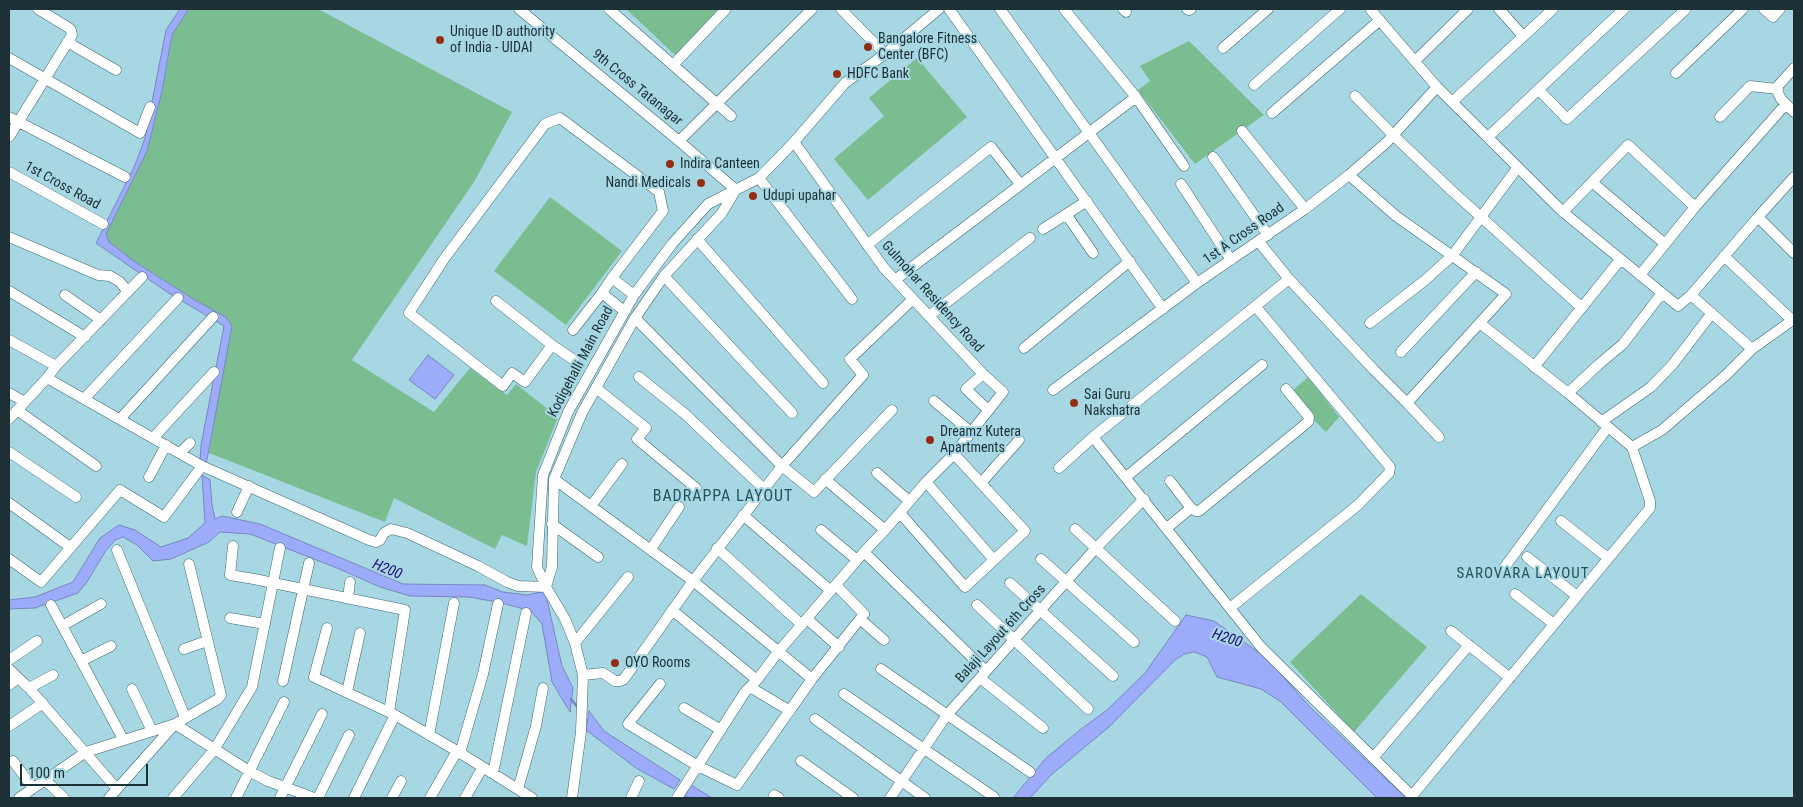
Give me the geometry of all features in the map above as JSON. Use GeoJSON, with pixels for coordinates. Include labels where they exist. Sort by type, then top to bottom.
{"type":"FeatureCollection","features":[{"type":"Feature","properties":{"kind":"street"},"geometry":{"type":"LineString","coordinates":[[9,137],[72,35],[71,30],[38,9]]}},
{"type":"Feature","properties":{"kind":"street","name":"9th Cross Tatanagar"},"geometry":{"type":"LineString","coordinates":[[519,9],[736,190]]}},
{"type":"Feature","properties":{"kind":"street"},"geometry":{"type":"LineString","coordinates":[[609,9],[674,64],[731,116]]}},
{"type":"Feature","properties":{"kind":"street"},"geometry":{"type":"LineString","coordinates":[[674,64],[726,9]]}},
{"type":"Feature","properties":{"kind":"street"},"geometry":{"type":"LineString","coordinates":[[679,141],[812,9]]}},
{"type":"Feature","properties":{"kind":"street"},"geometry":{"type":"LineString","coordinates":[[841,9],[885,54]]}},
{"type":"Feature","properties":{"kind":"street","name":"Kodigehalli Main Road"},"geometry":{"type":"LineString","coordinates":[[572,798],[581,732],[583,678],[575,643],[565,619],[546,587],[537,566],[543,475],[568,412],[634,295],[672,244],[708,204],[759,178],[794,142],[845,83],[885,54],[926,13],[939,9]]}},
{"type":"Feature","properties":{"kind":"street"},"geometry":{"type":"LineString","coordinates":[[949,9],[1163,309]]}},
{"type":"Feature","properties":{"kind":"street"},"geometry":{"type":"LineString","coordinates":[[1000,9],[1197,284]]}},
{"type":"Feature","properties":{"kind":"street"},"geometry":{"type":"LineString","coordinates":[[1064,9],[1136,97],[1184,166]]}},
{"type":"Feature","properties":{"kind":"street"},"geometry":{"type":"LineString","coordinates":[[1223,48],[1268,9]]}},
{"type":"Feature","properties":{"kind":"street"},"geometry":{"type":"LineString","coordinates":[[1254,85],[1340,9]]}},
{"type":"Feature","properties":{"kind":"street"},"geometry":{"type":"LineString","coordinates":[[1370,9],[1452,102],[1564,212],[1678,306],[1691,296],[1758,216],[1793,180]]}},
{"type":"Feature","properties":{"kind":"street"},"geometry":{"type":"LineString","coordinates":[[1415,61],[1468,9]]}},
{"type":"Feature","properties":{"kind":"street"},"geometry":{"type":"LineString","coordinates":[[1499,9],[1523,36]]}},
{"type":"Feature","properties":{"kind":"street"},"geometry":{"type":"LineString","coordinates":[[1452,102],[1553,9]]}},
{"type":"Feature","properties":{"kind":"street"},"geometry":{"type":"LineString","coordinates":[[1488,138],[1624,9]]}},
{"type":"Feature","properties":{"kind":"street"},"geometry":{"type":"LineString","coordinates":[[1538,90],[1567,119],[1686,9]]}},
{"type":"Feature","properties":{"kind":"street"},"geometry":{"type":"LineString","coordinates":[[1676,73],[1743,9]]}},
{"type":"Feature","properties":{"kind":"street"},"geometry":{"type":"LineString","coordinates":[[1764,9],[1773,17],[1780,9]]}},
{"type":"Feature","properties":{"kind":"street"},"geometry":{"type":"LineString","coordinates":[[1272,113],[1380,20]]}},
{"type":"Feature","properties":{"kind":"street"},"geometry":{"type":"LineString","coordinates":[[67,42],[116,70]]}},
{"type":"Feature","properties":{"kind":"street"},"geometry":{"type":"LineString","coordinates":[[9,58],[140,132],[150,107]]}},
{"type":"Feature","properties":{"kind":"street"},"geometry":{"type":"LineString","coordinates":[[1794,68],[1781,82],[1778,89],[1780,99],[1794,112]]}},
{"type":"Feature","properties":{"kind":"street"},"geometry":{"type":"LineString","coordinates":[[1720,118],[1750,86],[1778,89]]}},
{"type":"Feature","properties":{"kind":"street","name":"1st A Cross Road"},"geometry":{"type":"LineString","coordinates":[[1054,390],[1197,284],[1305,209],[1349,174],[1393,135],[1438,87]]}},
{"type":"Feature","properties":{"kind":"street"},"geometry":{"type":"LineString","coordinates":[[1355,96],[1393,135],[1582,308]]}},
{"type":"Feature","properties":{"kind":"street"},"geometry":{"type":"LineString","coordinates":[[895,280],[1136,97]]}},
{"type":"Feature","properties":{"kind":"street"},"geometry":{"type":"LineString","coordinates":[[1640,275],[1695,207],[1786,104]]}},
{"type":"Feature","properties":{"kind":"street"},"geometry":{"type":"LineString","coordinates":[[9,117],[125,177]]}},
{"type":"Feature","properties":{"kind":"street"},"geometry":{"type":"LineString","coordinates":[[552,345],[525,382],[512,373],[503,386],[409,313],[444,259],[545,124],[560,118],[659,192],[663,211],[573,330]]}},
{"type":"Feature","properties":{"kind":"street"},"geometry":{"type":"LineString","coordinates":[[1242,131],[1305,209]]}},
{"type":"Feature","properties":{"kind":"street","name":"Gulmohar Residency Road"},"geometry":{"type":"LineString","coordinates":[[794,142],[884,268],[983,374],[1003,392],[988,410]]}},
{"type":"Feature","properties":{"kind":"street"},"geometry":{"type":"LineString","coordinates":[[1564,212],[1628,145],[1695,207]]}},
{"type":"Feature","properties":{"kind":"street"},"geometry":{"type":"LineString","coordinates":[[867,245],[991,147],[1020,184]]}},
{"type":"Feature","properties":{"kind":"street"},"geometry":{"type":"LineString","coordinates":[[1214,158],[1268,235]]}},
{"type":"Feature","properties":{"kind":"street"},"geometry":{"type":"LineString","coordinates":[[1370,323],[1424,281],[1452,256],[1518,167]]}},
{"type":"Feature","properties":{"kind":"street","name":"1st Cross Road"},"geometry":{"type":"LineString","coordinates":[[9,172],[102,224]]}},
{"type":"Feature","properties":{"kind":"street"},"geometry":{"type":"LineString","coordinates":[[1349,174],[1396,216],[1506,294],[1408,403]]}},
{"type":"Feature","properties":{"kind":"street"},"geometry":{"type":"LineString","coordinates":[[759,178],[852,299]]}},
{"type":"Feature","properties":{"kind":"street"},"geometry":{"type":"LineString","coordinates":[[1592,182],[1665,244]]}},
{"type":"Feature","properties":{"kind":"street"},"geometry":{"type":"LineString","coordinates":[[1181,184],[1231,260]]}},
{"type":"Feature","properties":{"kind":"street","name":"Kodigehalli Main Road"},"geometry":{"type":"LineString","coordinates":[[546,587],[552,567],[554,479],[567,446],[590,398],[635,318],[664,276],[722,213],[736,190]]}},
{"type":"Feature","properties":{"kind":"street"},"geometry":{"type":"LineString","coordinates":[[1043,229],[1087,202]]}},
{"type":"Feature","properties":{"kind":"street"},"geometry":{"type":"LineString","coordinates":[[1066,214],[1093,253]]}},
{"type":"Feature","properties":{"kind":"street"},"geometry":{"type":"LineString","coordinates":[[1758,216],[1794,253]]}},
{"type":"Feature","properties":{"kind":"street"},"geometry":{"type":"LineString","coordinates":[[9,237],[98,275],[110,276],[120,282],[128,292]]}},
{"type":"Feature","properties":{"kind":"street"},"geometry":{"type":"LineString","coordinates":[[929,316],[1030,238]]}},
{"type":"Feature","properties":{"kind":"street"},"geometry":{"type":"LineString","coordinates":[[697,239],[823,383]]}},
{"type":"Feature","properties":{"kind":"street"},"geometry":{"type":"LineString","coordinates":[[1259,242],[1289,279],[1440,437]]}},
{"type":"Feature","properties":{"kind":"street"},"geometry":{"type":"LineString","coordinates":[[1632,446],[1662,430],[1726,375],[1752,349],[1793,320],[1724,256]]}},
{"type":"Feature","properties":{"kind":"street"},"geometry":{"type":"LineString","coordinates":[[1534,367],[1620,260]]}},
{"type":"Feature","properties":{"kind":"street"},"geometry":{"type":"LineString","coordinates":[[1024,348],[1130,261]]}},
{"type":"Feature","properties":{"kind":"street"},"geometry":{"type":"LineString","coordinates":[[1401,352],[1476,272]]}},
{"type":"Feature","properties":{"kind":"street"},"geometry":{"type":"LineString","coordinates":[[664,276],[792,413]]}},
{"type":"Feature","properties":{"kind":"street"},"geometry":{"type":"LineString","coordinates":[[9,419],[48,378],[56,366],[142,277]]}},
{"type":"Feature","properties":{"kind":"street"},"geometry":{"type":"LineString","coordinates":[[612,278],[634,295]]}},
{"type":"Feature","properties":{"kind":"street"},"geometry":{"type":"LineString","coordinates":[[1059,468],[1093,436],[1289,279]]}},
{"type":"Feature","properties":{"kind":"street"},"geometry":{"type":"LineString","coordinates":[[9,292],[85,337]]}},
{"type":"Feature","properties":{"kind":"street"},"geometry":{"type":"LineString","coordinates":[[602,293],[624,310]]}},
{"type":"Feature","properties":{"kind":"street"},"geometry":{"type":"LineString","coordinates":[[1568,393],[1623,344],[1662,293]]}},
{"type":"Feature","properties":{"kind":"street"},"geometry":{"type":"LineString","coordinates":[[64,295],[101,320]]}},
{"type":"Feature","properties":{"kind":"street"},"geometry":{"type":"LineString","coordinates":[[1691,296],[1752,349]]}},
{"type":"Feature","properties":{"kind":"street"},"geometry":{"type":"LineString","coordinates":[[84,399],[178,298]]}},
{"type":"Feature","properties":{"kind":"street"},"geometry":{"type":"LineString","coordinates":[[583,678],[603,673],[615,680],[620,681],[624,679],[717,548],[782,466],[863,375],[850,359],[913,299]]}},
{"type":"Feature","properties":{"kind":"street"},"geometry":{"type":"LineString","coordinates":[[496,301],[574,360]]}},
{"type":"Feature","properties":{"kind":"street"},"geometry":{"type":"LineString","coordinates":[[1230,608],[1358,505],[1389,474],[1390,467],[1256,307]]}},
{"type":"Feature","properties":{"kind":"street"},"geometry":{"type":"LineString","coordinates":[[1504,568],[1604,425],[1651,387],[1673,364],[1712,313]]}},
{"type":"Feature","properties":{"kind":"street"},"geometry":{"type":"LineString","coordinates":[[120,419],[213,317]]}},
{"type":"Feature","properties":{"kind":"street"},"geometry":{"type":"LineString","coordinates":[[635,318],[782,466],[814,492],[892,410]]}},
{"type":"Feature","properties":{"kind":"street"},"geometry":{"type":"LineString","coordinates":[[1093,436],[1261,647],[1412,796],[1650,508],[1650,501],[1632,446],[1480,324]]}},
{"type":"Feature","properties":{"kind":"street"},"geometry":{"type":"LineString","coordinates":[[9,340],[56,366]]}},
{"type":"Feature","properties":{"kind":"street"},"geometry":{"type":"LineString","coordinates":[[1126,477],[1262,365]]}},
{"type":"Feature","properties":{"kind":"street"},"geometry":{"type":"LineString","coordinates":[[153,438],[214,372]]}},
{"type":"Feature","properties":{"kind":"street"},"geometry":{"type":"LineString","coordinates":[[678,796],[745,692],[856,560],[926,482],[954,454],[988,410],[966,389],[983,374]]}},
{"type":"Feature","properties":{"kind":"street"},"geometry":{"type":"LineString","coordinates":[[639,377],[685,414],[764,489]]}},
{"type":"Feature","properties":{"kind":"street"},"geometry":{"type":"LineString","coordinates":[[48,378],[202,466],[369,540],[376,542],[380,540],[384,533],[391,529],[407,533],[478,566],[507,582],[518,586],[546,587]]}},
{"type":"Feature","properties":{"kind":"street"},"geometry":{"type":"LineString","coordinates":[[596,388],[646,428],[637,439],[696,488]]}},
{"type":"Feature","properties":{"kind":"street"},"geometry":{"type":"LineString","coordinates":[[1170,481],[1191,508],[1199,511],[1308,422],[1309,417],[1286,389]]}},
{"type":"Feature","properties":{"kind":"street"},"geometry":{"type":"LineString","coordinates":[[579,391],[590,398]]}},
{"type":"Feature","properties":{"kind":"street"},"geometry":{"type":"LineString","coordinates":[[9,393],[25,402]]}},
{"type":"Feature","properties":{"kind":"street"},"geometry":{"type":"LineString","coordinates":[[934,401],[971,432]]}},
{"type":"Feature","properties":{"kind":"street"},"geometry":{"type":"LineString","coordinates":[[17,410],[96,466]]}},
{"type":"Feature","properties":{"kind":"street"},"geometry":{"type":"LineString","coordinates":[[981,483],[1019,440]]}},
{"type":"Feature","properties":{"kind":"street"},"geometry":{"type":"LineString","coordinates":[[180,453],[190,443]]}},
{"type":"Feature","properties":{"kind":"street"},"geometry":{"type":"LineString","coordinates":[[149,478],[166,446]]}},
{"type":"Feature","properties":{"kind":"street"},"geometry":{"type":"LineString","coordinates":[[9,452],[76,497]]}},
{"type":"Feature","properties":{"kind":"street"},"geometry":{"type":"LineString","coordinates":[[900,513],[965,587],[1026,531],[954,454]]}},
{"type":"Feature","properties":{"kind":"street"},"geometry":{"type":"LineString","coordinates":[[591,506],[622,464]]}},
{"type":"Feature","properties":{"kind":"street"},"geometry":{"type":"LineString","coordinates":[[9,559],[41,582],[120,490],[164,517],[202,466]]}},
{"type":"Feature","properties":{"kind":"street"},"geometry":{"type":"LineString","coordinates":[[877,473],[909,501]]}},
{"type":"Feature","properties":{"kind":"street"},"geometry":{"type":"LineString","coordinates":[[554,479],[693,581],[812,679]]}},
{"type":"Feature","properties":{"kind":"street"},"geometry":{"type":"LineString","coordinates":[[825,479],[884,530]]}},
{"type":"Feature","properties":{"kind":"street"},"geometry":{"type":"LineString","coordinates":[[926,482],[994,560]]}},
{"type":"Feature","properties":{"kind":"street"},"geometry":{"type":"LineString","coordinates":[[237,512],[249,486]]}},
{"type":"Feature","properties":{"kind":"street","name":"Balaji Layout 6th Cross"},"geometry":{"type":"LineString","coordinates":[[890,798],[947,715],[1095,549],[1144,499]]}},
{"type":"Feature","properties":{"kind":"street"},"geometry":{"type":"LineString","coordinates":[[9,503],[70,547]]}},
{"type":"Feature","properties":{"kind":"street"},"geometry":{"type":"LineString","coordinates":[[651,549],[678,507]]}},
{"type":"Feature","properties":{"kind":"street"},"geometry":{"type":"LineString","coordinates":[[1167,528],[1191,508]]}},
{"type":"Feature","properties":{"kind":"street"},"geometry":{"type":"LineString","coordinates":[[660,684],[628,724],[698,766],[737,785],[812,679],[864,614],[743,515]]}},
{"type":"Feature","properties":{"kind":"street"},"geometry":{"type":"LineString","coordinates":[[1561,521],[1608,558]]}},
{"type":"Feature","properties":{"kind":"street"},"geometry":{"type":"LineString","coordinates":[[552,524],[598,557]]}},
{"type":"Feature","properties":{"kind":"street"},"geometry":{"type":"LineString","coordinates":[[1075,529],[1175,621]]}},
{"type":"Feature","properties":{"kind":"street"},"geometry":{"type":"LineString","coordinates":[[821,530],[856,560]]}},
{"type":"Feature","properties":{"kind":"street"},"geometry":{"type":"LineString","coordinates":[[233,546],[230,575],[405,610],[392,714],[354,798]]}},
{"type":"Feature","properties":{"kind":"street"},"geometry":{"type":"LineString","coordinates":[[173,798],[214,750],[252,688],[280,548]]}},
{"type":"Feature","properties":{"kind":"street"},"geometry":{"type":"LineString","coordinates":[[717,548],[804,622],[839,646]]}},
{"type":"Feature","properties":{"kind":"street"},"geometry":{"type":"LineString","coordinates":[[117,550],[185,717]]}},
{"type":"Feature","properties":{"kind":"street"},"geometry":{"type":"LineString","coordinates":[[864,552],[983,674],[1043,728]]}},
{"type":"Feature","properties":{"kind":"street"},"geometry":{"type":"LineString","coordinates":[[1527,557],[1577,596]]}},
{"type":"Feature","properties":{"kind":"street"},"geometry":{"type":"LineString","coordinates":[[1042,559],[1134,642]]}},
{"type":"Feature","properties":{"kind":"street"},"geometry":{"type":"LineString","coordinates":[[283,681],[309,563]]}},
{"type":"Feature","properties":{"kind":"street"},"geometry":{"type":"LineString","coordinates":[[109,798],[175,724],[221,696],[189,564]]}},
{"type":"Feature","properties":{"kind":"street"},"geometry":{"type":"LineString","coordinates":[[575,643],[628,577]]}},
{"type":"Feature","properties":{"kind":"street"},"geometry":{"type":"LineString","coordinates":[[348,598],[350,582]]}},
{"type":"Feature","properties":{"kind":"street"},"geometry":{"type":"LineString","coordinates":[[1010,583],[1113,676]]}},
{"type":"Feature","properties":{"kind":"street"},"geometry":{"type":"LineString","coordinates":[[1515,594],[1554,624]]}},
{"type":"Feature","properties":{"kind":"street"},"geometry":{"type":"LineString","coordinates":[[62,626],[102,604]]}},
{"type":"Feature","properties":{"kind":"street"},"geometry":{"type":"LineString","coordinates":[[429,735],[454,604]]}},
{"type":"Feature","properties":{"kind":"street"},"geometry":{"type":"LineString","coordinates":[[430,798],[458,752],[483,674],[498,604]]}},
{"type":"Feature","properties":{"kind":"street"},"geometry":{"type":"LineString","coordinates":[[977,605],[1088,709]]}},
{"type":"Feature","properties":{"kind":"street"},"geometry":{"type":"LineString","coordinates":[[50,606],[123,740]]}},
{"type":"Feature","properties":{"kind":"street"},"geometry":{"type":"LineString","coordinates":[[672,610],[754,683],[790,711]]}},
{"type":"Feature","properties":{"kind":"street"},"geometry":{"type":"LineString","coordinates":[[493,773],[526,613]]}},
{"type":"Feature","properties":{"kind":"street"},"geometry":{"type":"LineString","coordinates":[[230,618],[265,624]]}},
{"type":"Feature","properties":{"kind":"street"},"geometry":{"type":"LineString","coordinates":[[860,619],[884,640]]}},
{"type":"Feature","properties":{"kind":"street"},"geometry":{"type":"LineString","coordinates":[[327,628],[314,677],[392,714],[532,798]]}},
{"type":"Feature","properties":{"kind":"street"},"geometry":{"type":"LineString","coordinates":[[1450,631],[1510,678]]}},
{"type":"Feature","properties":{"kind":"street"},"geometry":{"type":"LineString","coordinates":[[347,692],[360,632]]}},
{"type":"Feature","properties":{"kind":"street"},"geometry":{"type":"LineString","coordinates":[[9,660],[37,641]]}},
{"type":"Feature","properties":{"kind":"street"},"geometry":{"type":"LineString","coordinates":[[184,649],[207,642]]}},
{"type":"Feature","properties":{"kind":"street"},"geometry":{"type":"LineString","coordinates":[[1374,758],[1469,645]]}},
{"type":"Feature","properties":{"kind":"street"},"geometry":{"type":"LineString","coordinates":[[81,661],[111,646]]}},
{"type":"Feature","properties":{"kind":"street"},"geometry":{"type":"LineString","coordinates":[[9,669],[43,703],[84,753],[117,789]]}},
{"type":"Feature","properties":{"kind":"street"},"geometry":{"type":"LineString","coordinates":[[881,669],[1030,772]]}},
{"type":"Feature","properties":{"kind":"street"},"geometry":{"type":"LineString","coordinates":[[29,688],[53,674]]}},
{"type":"Feature","properties":{"kind":"street"},"geometry":{"type":"LineString","coordinates":[[9,686],[18,678]]}},
{"type":"Feature","properties":{"kind":"street"},"geometry":{"type":"LineString","coordinates":[[518,789],[536,726],[544,688]]}},
{"type":"Feature","properties":{"kind":"street"},"geometry":{"type":"LineString","coordinates":[[132,689],[152,731]]}},
{"type":"Feature","properties":{"kind":"street"},"geometry":{"type":"LineString","coordinates":[[844,694],[994,796]]}},
{"type":"Feature","properties":{"kind":"street"},"geometry":{"type":"LineString","coordinates":[[236,798],[284,702]]}},
{"type":"Feature","properties":{"kind":"street"},"geometry":{"type":"LineString","coordinates":[[9,726],[43,703]]}},
{"type":"Feature","properties":{"kind":"street"},"geometry":{"type":"LineString","coordinates":[[684,708],[721,730]]}},
{"type":"Feature","properties":{"kind":"street"},"geometry":{"type":"LineString","coordinates":[[280,798],[322,714]]}},
{"type":"Feature","properties":{"kind":"street"},"geometry":{"type":"LineString","coordinates":[[815,719],[925,798]]}},
{"type":"Feature","properties":{"kind":"street"},"geometry":{"type":"LineString","coordinates":[[175,724],[249,771],[314,798]]}},
{"type":"Feature","properties":{"kind":"street"},"geometry":{"type":"LineString","coordinates":[[19,798],[84,753],[175,724]]}},
{"type":"Feature","properties":{"kind":"street"},"geometry":{"type":"LineString","coordinates":[[318,798],[349,735]]}},
{"type":"Feature","properties":{"kind":"street"},"geometry":{"type":"LineString","coordinates":[[13,761],[33,788]]}},
{"type":"Feature","properties":{"kind":"street"},"geometry":{"type":"LineString","coordinates":[[801,761],[853,798]]}},
{"type":"Feature","properties":{"kind":"street"},"geometry":{"type":"LineString","coordinates":[[465,798],[483,768]]}},
{"type":"Feature","properties":{"kind":"street"},"geometry":{"type":"LineString","coordinates":[[45,780],[64,798]]}},
{"type":"Feature","properties":{"kind":"street"},"geometry":{"type":"LineString","coordinates":[[392,798],[401,781]]}},
{"type":"Feature","properties":{"kind":"street"},"geometry":{"type":"LineString","coordinates":[[631,798],[639,781]]}},
{"type":"Feature","properties":{"kind":"green space"},"geometry":{"type":"Polygon","coordinates":[[[189,9],[318,9],[512,112],[474,182],[352,360],[434,412],[470,368],[507,395],[516,384],[558,417],[536,472],[527,546],[502,535],[495,549],[394,498],[385,522],[209,453],[218,396],[226,317],[198,302],[135,262],[109,242],[106,234],[147,151],[162,91],[173,33],[189,9]]]}},
{"type":"Feature","properties":{"kind":"green space"},"geometry":{"type":"Polygon","coordinates":[[[626,9],[719,9],[675,55],[626,9]]]}},
{"type":"Feature","properties":{"kind":"green space"},"geometry":{"type":"Polygon","coordinates":[[[1189,41],[1264,115],[1195,164],[1138,90],[1150,81],[1140,66],[1189,41]]]}},
{"type":"Feature","properties":{"kind":"green space"},"geometry":{"type":"Polygon","coordinates":[[[917,58],[967,117],[868,200],[834,159],[884,116],[869,98],[917,58]]]}},
{"type":"Feature","properties":{"kind":"green space"},"geometry":{"type":"Polygon","coordinates":[[[550,197],[622,251],[566,325],[494,271],[550,197]]]}},
{"type":"Feature","properties":{"kind":"green space"},"geometry":{"type":"Polygon","coordinates":[[[1308,377],[1339,417],[1326,432],[1313,419],[1292,391],[1308,377]]]}},
{"type":"Feature","properties":{"kind":"green space"},"geometry":{"type":"Polygon","coordinates":[[[1361,594],[1427,647],[1354,732],[1290,662],[1361,594]]]}},
{"type":"Feature","properties":{"kind":"water"},"geometry":{"type":"Polygon","coordinates":[[[180,9],[189,9],[173,33],[162,91],[147,151],[106,234],[109,242],[135,262],[198,302],[226,317],[232,326],[206,465],[200,460],[201,445],[224,326],[167,292],[96,243],[135,165],[145,138],[166,30],[180,9]]]}},
{"type":"Feature","properties":{"kind":"water"},"geometry":{"type":"Polygon","coordinates":[[[428,355],[454,375],[435,399],[409,380],[428,355]]]}},
{"type":"Feature","properties":{"kind":"water"},"geometry":{"type":"Polygon","coordinates":[[[202,475],[210,480],[215,519],[222,516],[260,524],[403,584],[485,585],[503,592],[527,595],[545,591],[562,666],[573,688],[570,712],[552,682],[542,624],[531,611],[469,597],[410,596],[380,587],[250,534],[220,532],[209,542],[171,559],[153,561],[137,545],[123,537],[115,540],[105,552],[78,593],[35,608],[9,609],[9,600],[35,597],[73,582],[100,538],[119,525],[135,530],[161,547],[188,538],[205,523],[202,475]]]}},
{"type":"Feature","properties":{"kind":"water"},"geometry":{"type":"Polygon","coordinates":[[[1186,615],[1214,621],[1268,659],[1309,706],[1406,798],[1377,798],[1281,702],[1261,689],[1217,677],[1207,657],[1194,652],[1184,654],[1175,660],[1109,727],[1051,775],[1030,798],[1013,798],[1046,758],[1107,710],[1145,673],[1186,615]]]}},
{"type":"Feature","properties":{"kind":"water"},"geometry":{"type":"Polygon","coordinates":[[[589,711],[604,731],[680,780],[674,789],[636,768],[586,730],[589,711]]]}},
{"type":"Feature","properties":{"kind":"water"},"geometry":{"type":"Polygon","coordinates":[[[691,785],[712,798],[690,798],[685,796],[691,785]]]}},
{"type":"Feature","properties":{"kind":"waterway","name":"H200"},"geometry":{"type":"LineString","coordinates":[[571,699],[578,708]]}},
{"type":"Feature","properties":{"kind":"place","name":"Unique ID authority of India - UIDAI"},"geometry":{"type":"Point","coordinates":[440,40]}},
{"type":"Feature","properties":{"kind":"place","name":"Bangalore Fitness Center (BFC)"},"geometry":{"type":"Point","coordinates":[868,47]}},
{"type":"Feature","properties":{"kind":"place","name":"HDFC Bank"},"geometry":{"type":"Point","coordinates":[837,74]}},
{"type":"Feature","properties":{"kind":"place","name":"Indira Canteen"},"geometry":{"type":"Point","coordinates":[670,164]}},
{"type":"Feature","properties":{"kind":"place","name":"Nandi Medicals"},"geometry":{"type":"Point","coordinates":[701,183]}},
{"type":"Feature","properties":{"kind":"place","name":"Udupi upahar"},"geometry":{"type":"Point","coordinates":[753,196]}},
{"type":"Feature","properties":{"kind":"place","name":"Sai Guru Nakshatra"},"geometry":{"type":"Point","coordinates":[1074,403]}},
{"type":"Feature","properties":{"kind":"place","name":"Dreamz Kutera Apartments"},"geometry":{"type":"Point","coordinates":[930,440]}},
{"type":"Feature","properties":{"kind":"place","name":"OYO Rooms"},"geometry":{"type":"Point","coordinates":[615,663]}},
{"type":"Feature","properties":{"kind":"district","name":"BADRAPPA LAYOUT"},"geometry":{"type":"Point","coordinates":[723,497]}},
{"type":"Feature","properties":{"kind":"district","name":"SAROVARA LAYOUT"},"geometry":{"type":"Point","coordinates":[1523,574]}}]}
